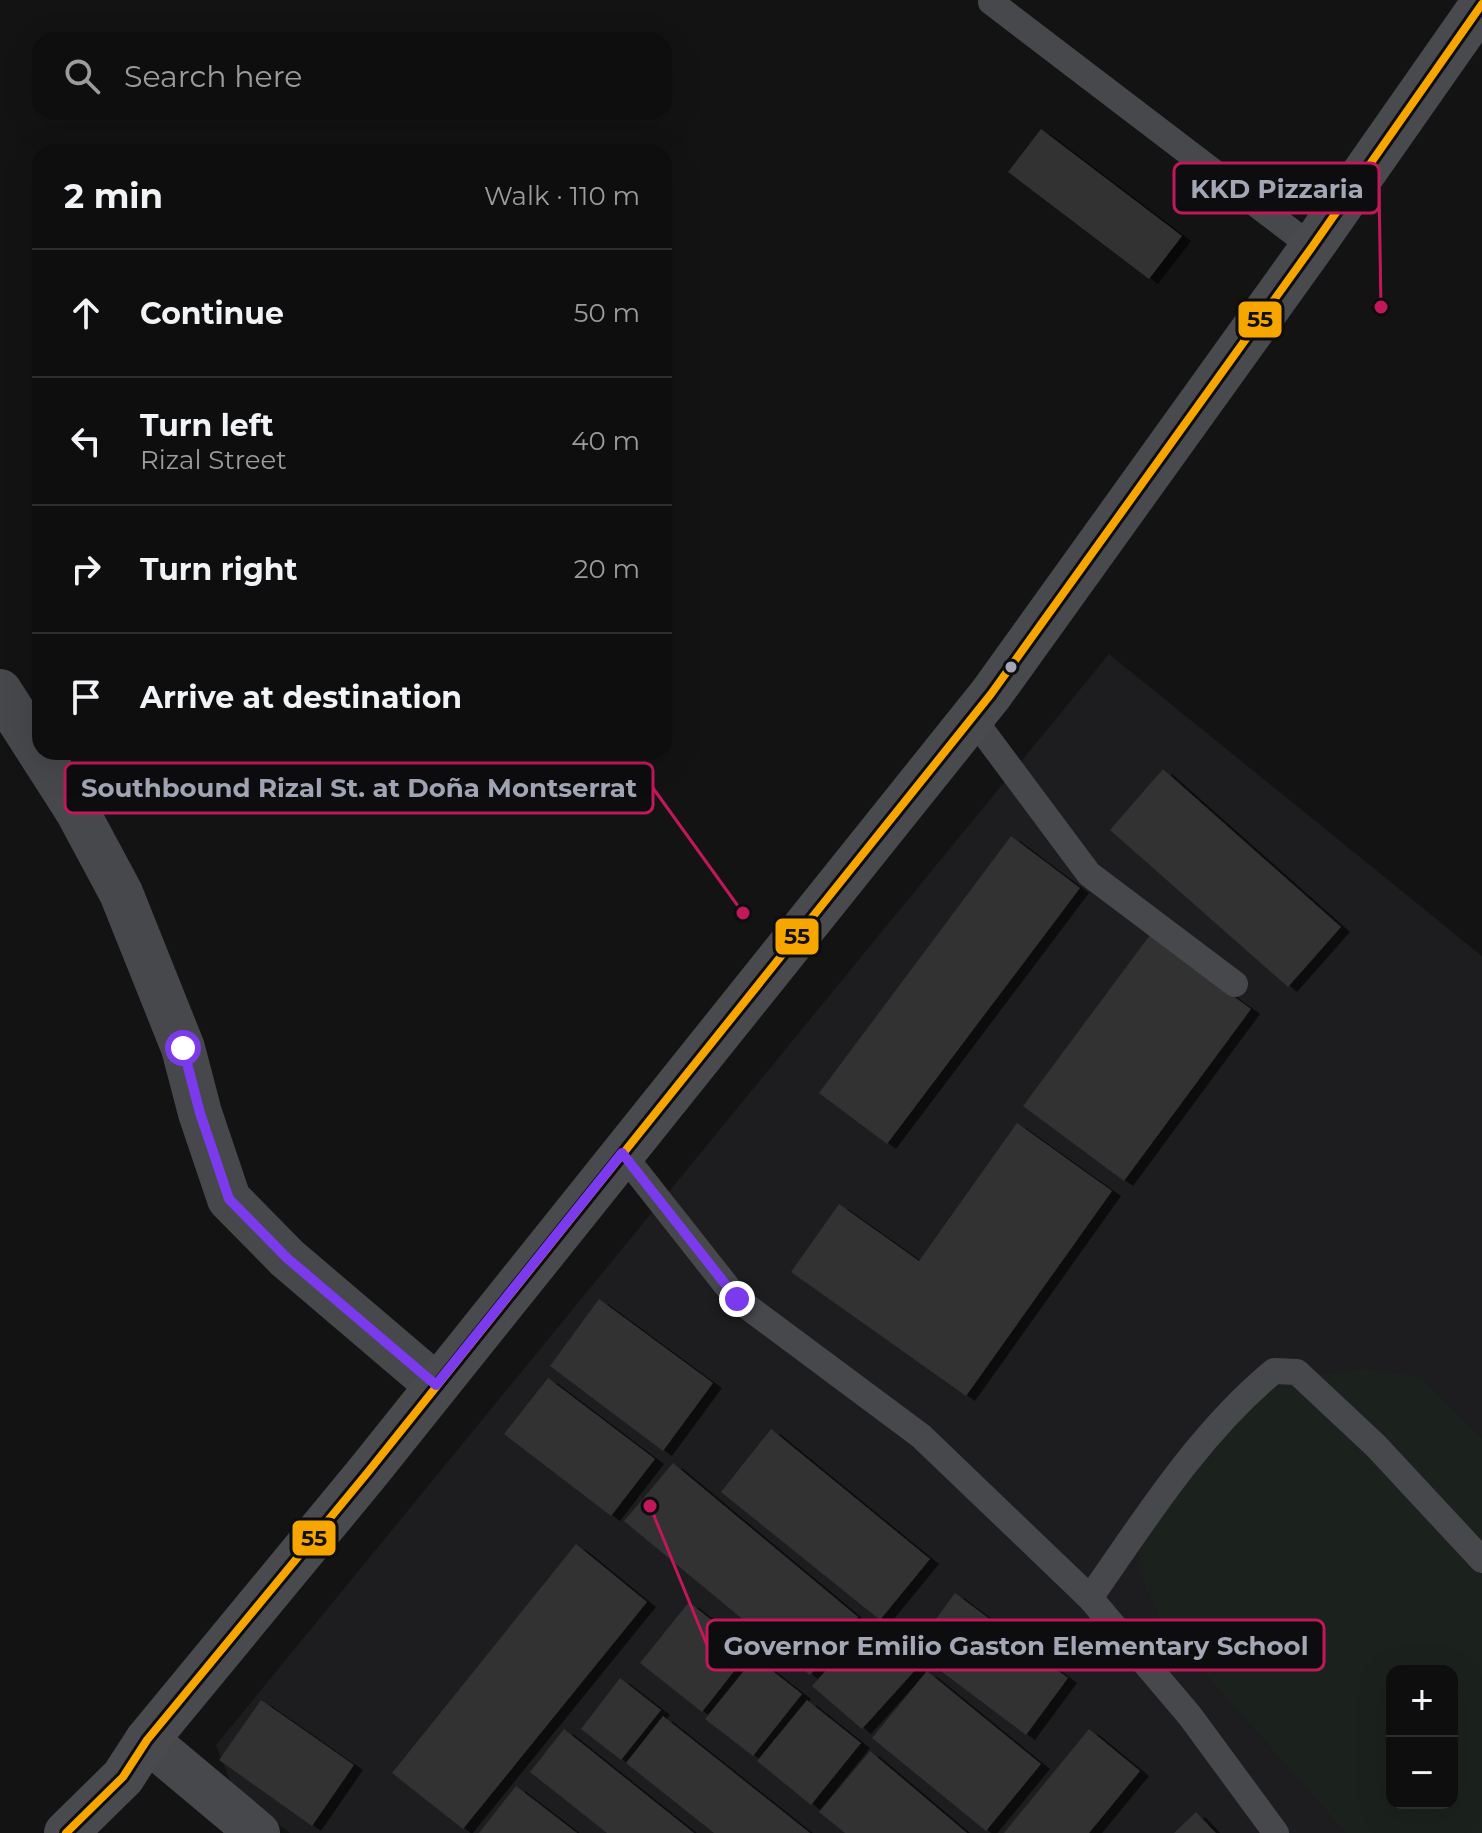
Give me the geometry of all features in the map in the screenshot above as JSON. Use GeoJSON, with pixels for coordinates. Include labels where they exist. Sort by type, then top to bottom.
{"type":"FeatureCollection","features":[{"type":"Feature","properties":{"kind":"main road"},"geometry":{"type":"LineString","coordinates":[[66,1833],[123,1777],[147,1740],[972,717],[1312,247],[1482,4]]}},
{"type":"Feature","properties":{"kind":"street"},"geometry":{"type":"LineString","coordinates":[[0,691],[32,741]]}},
{"type":"Feature","properties":{"kind":"street"},"geometry":{"type":"LineString","coordinates":[[44,760],[77,811],[121,893],[183,1048],[200,1113],[229,1199],[287,1258],[436,1385]]}},
{"type":"Feature","properties":{"kind":"street"},"geometry":{"type":"LineString","coordinates":[[147,1740],[258,1833]]}},
{"type":"Feature","properties":{"kind":"lane"},"geometry":{"type":"LineString","coordinates":[[991,2],[1312,247]]}},
{"type":"Feature","properties":{"kind":"lane"},"geometry":{"type":"LineString","coordinates":[[972,717],[1089,874],[1235,984]]}},
{"type":"Feature","properties":{"kind":"lane"},"geometry":{"type":"LineString","coordinates":[[622,1153],[737,1299],[921,1436],[1090,1598],[1190,1716],[1276,1833]]}},
{"type":"Feature","properties":{"kind":"lane"},"geometry":{"type":"LineString","coordinates":[[1090,1598],[1161,1495],[1237,1405],[1274,1371],[1297,1372],[1376,1446],[1482,1560]]}},
{"type":"Feature","properties":{"kind":"shaded area"},"geometry":{"type":"Polygon","coordinates":[[[1109,654],[1482,956],[1482,1833],[290,1833],[234,1791],[216,1745],[1109,654]]]}},
{"type":"Feature","properties":{"kind":"shaded area"},"geometry":{"type":"Polygon","coordinates":[[[1363,1369],[1421,1377],[1482,1439],[1482,1833],[1346,1833],[1163,1625],[1139,1571],[1140,1520],[1244,1400],[1297,1378],[1363,1369]]]}},
{"type":"Feature","properties":{"kind":"building"},"geometry":{"type":"Polygon","coordinates":[[[1041,129],[1182,236],[1149,279],[1008,172],[1041,129]]]}},
{"type":"Feature","properties":{"kind":"building"},"geometry":{"type":"Polygon","coordinates":[[[1163,769],[1341,927],[1288,987],[1110,830],[1163,769]]]}},
{"type":"Feature","properties":{"kind":"building"},"geometry":{"type":"Polygon","coordinates":[[[1011,836],[1080,888],[887,1144],[819,1093],[1011,836]]]}},
{"type":"Feature","properties":{"kind":"building"},"geometry":{"type":"Polygon","coordinates":[[[1150,935],[1251,1009],[1124,1181],[1023,1106],[1150,935]]]}},
{"type":"Feature","properties":{"kind":"building"},"geometry":{"type":"Polygon","coordinates":[[[1017,1123],[1112,1191],[966,1396],[791,1272],[839,1204],[919,1261],[1017,1123]]]}},
{"type":"Feature","properties":{"kind":"building"},"geometry":{"type":"Polygon","coordinates":[[[599,1299],[713,1383],[663,1451],[550,1366],[599,1299]]]}},
{"type":"Feature","properties":{"kind":"building"},"geometry":{"type":"Polygon","coordinates":[[[548,1378],[655,1459],[611,1516],[504,1434],[548,1378]]]}},
{"type":"Feature","properties":{"kind":"building"},"geometry":{"type":"Polygon","coordinates":[[[771,1429],[930,1559],[880,1620],[721,1492],[771,1429]]]}},
{"type":"Feature","properties":{"kind":"building"},"geometry":{"type":"Polygon","coordinates":[[[673,1463],[858,1617],[810,1675],[624,1521],[673,1463]]]}},
{"type":"Feature","properties":{"kind":"building"},"geometry":{"type":"Polygon","coordinates":[[[576,1544],[647,1602],[463,1829],[392,1773],[576,1544]]]}},
{"type":"Feature","properties":{"kind":"building"},"geometry":{"type":"Polygon","coordinates":[[[955,1593],[1068,1678],[1026,1735],[913,1650],[955,1593]]]}},
{"type":"Feature","properties":{"kind":"building"},"geometry":{"type":"Polygon","coordinates":[[[689,1602],[750,1651],[702,1712],[640,1663],[689,1602]]]}},
{"type":"Feature","properties":{"kind":"building"},"geometry":{"type":"Polygon","coordinates":[[[869,1622],[918,1667],[862,1729],[812,1686],[869,1622]]]}},
{"type":"Feature","properties":{"kind":"building"},"geometry":{"type":"Polygon","coordinates":[[[755,1657],[802,1694],[753,1756],[705,1719],[755,1657]]]}},
{"type":"Feature","properties":{"kind":"building"},"geometry":{"type":"Polygon","coordinates":[[[927,1671],[1041,1764],[986,1831],[872,1738],[927,1671]]]}},
{"type":"Feature","properties":{"kind":"building"},"geometry":{"type":"Polygon","coordinates":[[[620,1678],[661,1710],[621,1760],[581,1729],[620,1678]]]}},
{"type":"Feature","properties":{"kind":"building"},"geometry":{"type":"Polygon","coordinates":[[[261,1700],[354,1765],[312,1826],[219,1760],[261,1700]]]}},
{"type":"Feature","properties":{"kind":"building"},"geometry":{"type":"Polygon","coordinates":[[[807,1700],[861,1743],[811,1805],[757,1761],[807,1700]]]}},
{"type":"Feature","properties":{"kind":"building"},"geometry":{"type":"Polygon","coordinates":[[[663,1716],[810,1833],[714,1833],[626,1763],[663,1716]]]}},
{"type":"Feature","properties":{"kind":"building"},"geometry":{"type":"Polygon","coordinates":[[[564,1729],[694,1833],[607,1833],[530,1772],[564,1729]]]}},
{"type":"Feature","properties":{"kind":"building"},"geometry":{"type":"Polygon","coordinates":[[[1089,1729],[1140,1771],[1089,1833],[1004,1833],[1089,1729]]]}},
{"type":"Feature","properties":{"kind":"building"},"geometry":{"type":"Polygon","coordinates":[[[870,1751],[967,1833],[845,1833],[819,1812],[870,1751]]]}},
{"type":"Feature","properties":{"kind":"building"},"geometry":{"type":"Polygon","coordinates":[[[516,1786],[577,1833],[479,1833],[516,1786]]]}},
{"type":"Feature","properties":{"kind":"building"},"geometry":{"type":"Polygon","coordinates":[[[1196,1812],[1216,1833],[1174,1833],[1196,1812]]]}},
{"type":"Feature","properties":{"kind":"transit line","name":"55"},"geometry":{"type":"LineString","coordinates":[[66,1833],[123,1777],[147,1740],[368,1472],[991,694],[1482,4]]}},
{"type":"Feature","properties":{"kind":"place","name":"KKD Pizzaria"},"geometry":{"type":"Point","coordinates":[1381,307]}},
{"type":"Feature","properties":{"kind":"place","name":"Southbound Rizal St. at Doña Montserrat"},"geometry":{"type":"Point","coordinates":[743,913]}},
{"type":"Feature","properties":{"kind":"place","name":"Governor Emilio Gaston Elementary School"},"geometry":{"type":"Point","coordinates":[650,1506]}},
{"type":"Feature","properties":{"kind":"route"},"geometry":{"type":"LineString","coordinates":[[183,1048],[200,1113],[229,1199],[287,1258],[436,1385],[622,1153],[737,1299]]}}]}
